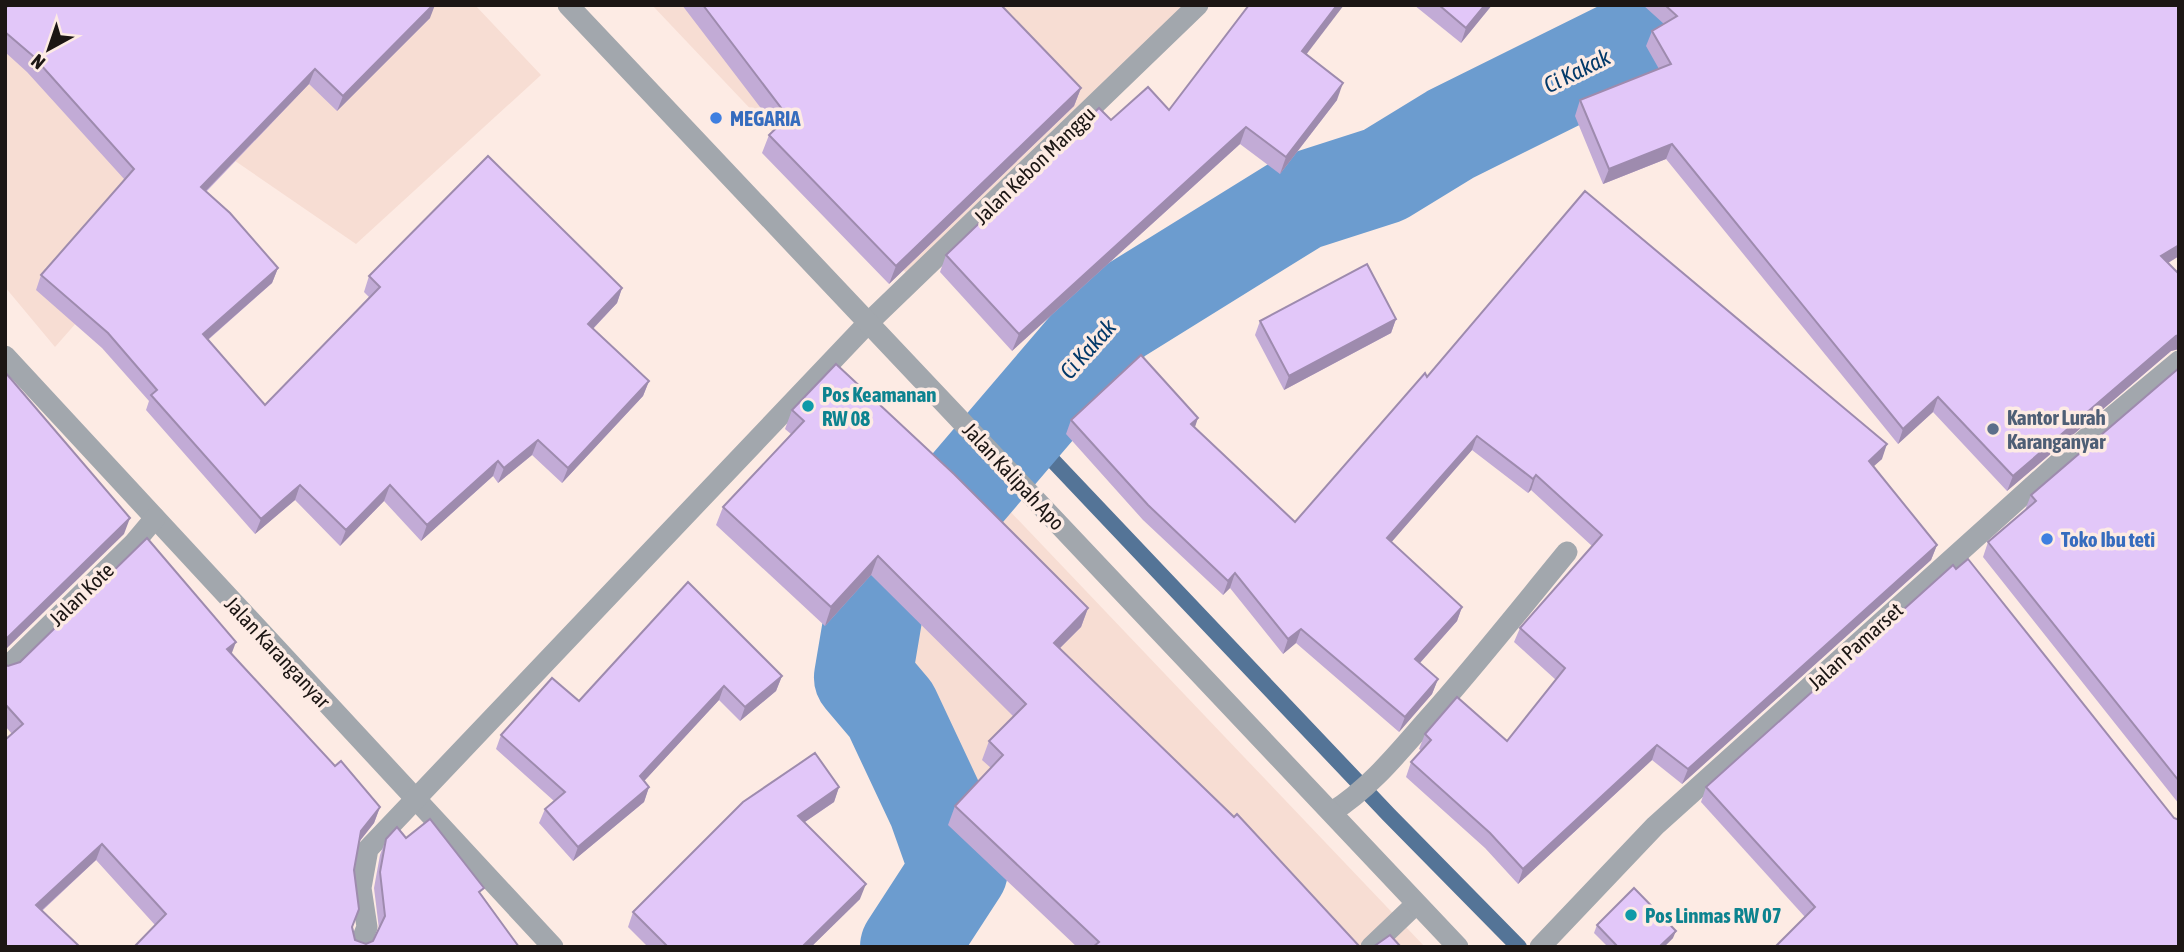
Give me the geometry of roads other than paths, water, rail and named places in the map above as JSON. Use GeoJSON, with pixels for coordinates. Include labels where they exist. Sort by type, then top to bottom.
{"type":"FeatureCollection","features":[{"type":"Feature","properties":{"kind":"street","name":"Jalan Kalipah Apo"},"geometry":{"type":"LineString","coordinates":[[568,5],[1458,947]]}},
{"type":"Feature","properties":{"kind":"street","name":"Jalan Kebon Manggu"},"geometry":{"type":"LineString","coordinates":[[359,947],[367,927],[361,888],[368,849],[868,323],[1198,5]]}},
{"type":"Feature","properties":{"kind":"street","name":"Jalan Karanganyar"},"geometry":{"type":"LineString","coordinates":[[5,356],[553,947]]}},
{"type":"Feature","properties":{"kind":"street","name":"Jalan Pamarset"},"geometry":{"type":"LineString","coordinates":[[1541,945],[1655,826],[1869,631],[1966,557],[2084,440],[2179,361]]}},
{"type":"Feature","properties":{"kind":"street","name":"Jalan Kote"},"geometry":{"type":"LineString","coordinates":[[5,669],[134,543],[155,518]]}},
{"type":"Feature","properties":{"kind":"street"},"geometry":{"type":"LineString","coordinates":[[1332,812],[1355,797],[1389,764],[1493,645],[1567,551]]}},
{"type":"Feature","properties":{"kind":"street"},"geometry":{"type":"LineString","coordinates":[[1371,947],[1416,904]]}},
{"type":"Feature","properties":{"kind":"waterway","name":"Ci Kakak"},"geometry":{"type":"LineString","coordinates":[[909,947],[959,870],[937,808],[891,710],[863,677],[877,594],[1113,318],[1300,202],[1384,175],[1451,134],[1711,5]]}},
{"type":"Feature","properties":{"kind":"waterway"},"geometry":{"type":"LineString","coordinates":[[1021,427],[1389,815],[1519,947]]}},
{"type":"Feature","properties":{"kind":"place","name":"MEGARIA"},"geometry":{"type":"Point","coordinates":[716,118]}},
{"type":"Feature","properties":{"kind":"place","name":"Pos Keamanan RW 08"},"geometry":{"type":"Point","coordinates":[808,406]}},
{"type":"Feature","properties":{"kind":"place","name":"Kantor Lurah Karanganyar"},"geometry":{"type":"Point","coordinates":[1993,429]}},
{"type":"Feature","properties":{"kind":"place","name":"Toko Ibu teti"},"geometry":{"type":"Point","coordinates":[2047,539]}},
{"type":"Feature","properties":{"kind":"place","name":"Pos Linmas RW 07"},"geometry":{"type":"Point","coordinates":[1631,915]}}]}
